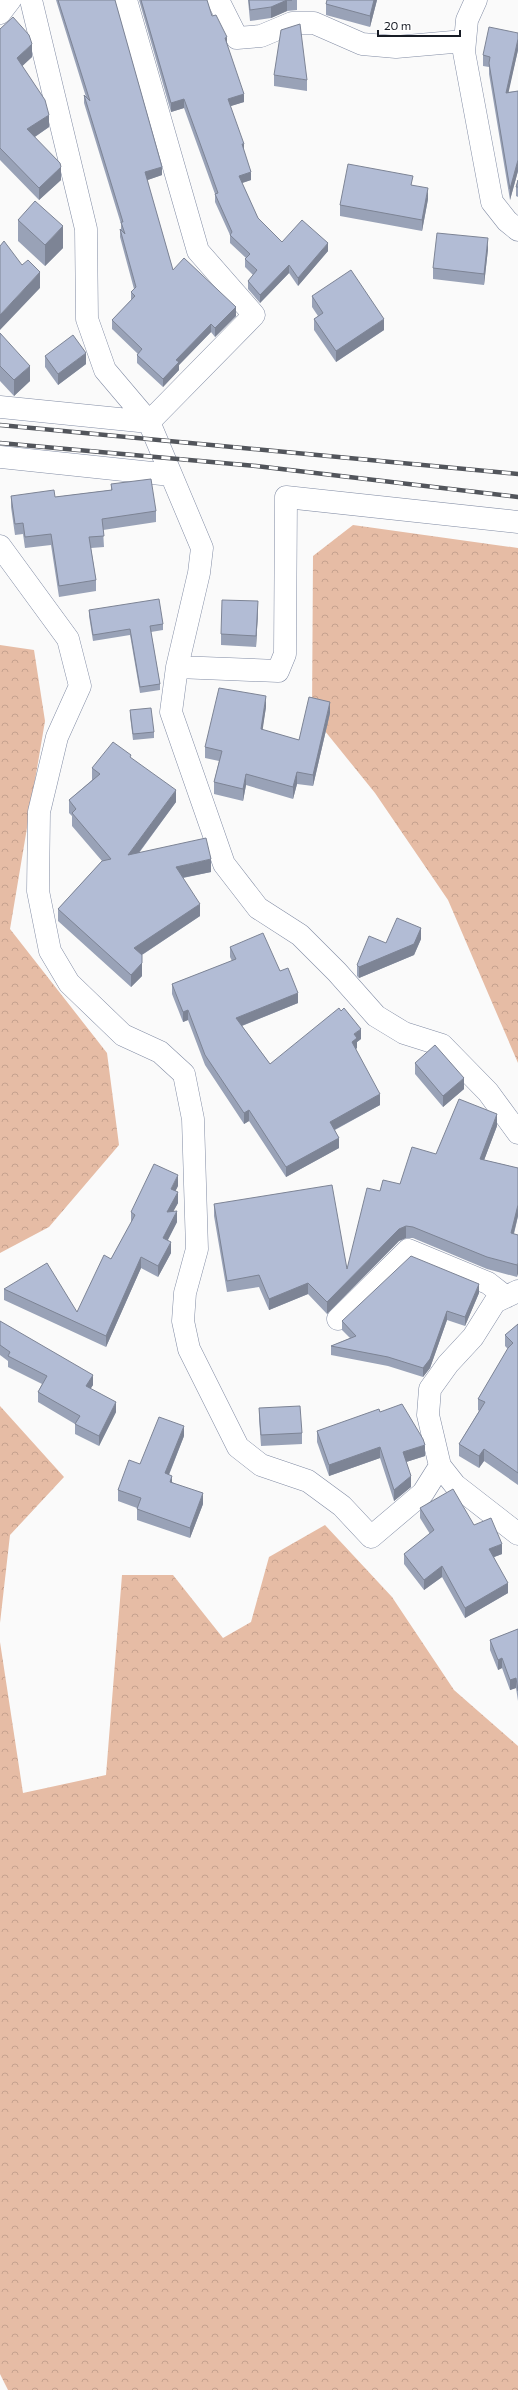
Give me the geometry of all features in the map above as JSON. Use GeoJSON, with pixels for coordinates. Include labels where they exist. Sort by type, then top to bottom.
{"type":"FeatureCollection","features":[{"type":"Feature","properties":{"kind":"street"},"geometry":{"type":"LineString","coordinates":[[0,13],[10,0]]}},
{"type":"Feature","properties":{"kind":"street"},"geometry":{"type":"LineString","coordinates":[[31,0],[86,229],[87,319],[105,370],[149,422],[202,548],[199,572],[177,667],[171,712],[224,864],[258,908],[300,935],[337,972],[376,1016],[404,1033],[442,1045],[488,1092],[518,1133]]}},
{"type":"Feature","properties":{"kind":"street"},"geometry":{"type":"LineString","coordinates":[[126,0],[198,252],[254,315],[149,422]]}},
{"type":"Feature","properties":{"kind":"street"},"geometry":{"type":"LineString","coordinates":[[218,0],[237,38],[261,36],[292,23],[314,23],[362,44],[369,45],[396,48],[464,41]]}},
{"type":"Feature","properties":{"kind":"street"},"geometry":{"type":"LineString","coordinates":[[476,0],[467,20],[464,52],[492,202],[507,221],[518,230]]}},
{"type":"Feature","properties":{"kind":"street"},"geometry":{"type":"LineString","coordinates":[[0,407],[149,422]]}},
{"type":"Feature","properties":{"kind":"street"},"geometry":{"type":"LineString","coordinates":[[0,457],[171,475]]}},
{"type":"Feature","properties":{"kind":"street"},"geometry":{"type":"LineString","coordinates":[[177,667],[278,672],[285,654],[286,497],[518,522]]}},
{"type":"Feature","properties":{"kind":"street"},"geometry":{"type":"LineString","coordinates":[[0,546],[68,639],[80,686],[57,737],[39,812],[38,891],[50,951],[69,983],[123,1036],[160,1052],[184,1074],[193,1119],[197,1249],[185,1293],[183,1321],[189,1349],[238,1447],[261,1465],[308,1481],[342,1506],[371,1537],[423,1493],[440,1466]]}},
{"type":"Feature","properties":{"kind":"street"},"geometry":{"type":"LineString","coordinates":[[338,1319],[408,1250],[512,1294]]}},
{"type":"Feature","properties":{"kind":"street"},"geometry":{"type":"LineString","coordinates":[[512,1294],[495,1302],[473,1337],[448,1364],[430,1389],[428,1415],[440,1466],[455,1485],[518,1534]]}},
{"type":"Feature","properties":{"kind":"green space"},"geometry":{"type":"Polygon","coordinates":[[[353,525],[518,548],[518,1063],[448,900],[375,793],[312,715],[313,556],[353,525]]]}},
{"type":"Feature","properties":{"kind":"green space"},"geometry":{"type":"Polygon","coordinates":[[[0,645],[34,650],[45,721],[10,929],[107,1053],[119,1145],[49,1227],[0,1253],[0,645]]]}},
{"type":"Feature","properties":{"kind":"green space"},"geometry":{"type":"Polygon","coordinates":[[[0,1406],[64,1477],[10,1535],[0,1623],[0,1406]]]}},
{"type":"Feature","properties":{"kind":"green space"},"geometry":{"type":"Polygon","coordinates":[[[325,1525],[392,1597],[454,1690],[518,1746],[518,2390],[8,2390],[0,2374],[0,1642],[23,1793],[106,1775],[122,1575],[173,1575],[223,1638],[251,1622],[269,1557],[325,1525]]]}},
{"type":"Feature","properties":{"kind":"building"},"geometry":{"type":"Polygon","coordinates":[[[58,0],[115,0],[162,167],[145,172],[173,270],[184,258],[236,307],[215,328],[211,324],[176,360],[179,362],[163,379],[137,355],[142,349],[112,320],[135,296],[131,292],[136,287],[120,229],[125,234],[121,222],[123,222],[84,95],[90,101],[58,0]]]}},
{"type":"Feature","properties":{"kind":"building"},"geometry":{"type":"Polygon","coordinates":[[[141,0],[207,0],[212,16],[216,15],[227,37],[225,38],[244,94],[228,99],[244,144],[242,144],[251,172],[239,176],[258,218],[282,242],[302,220],[328,243],[298,278],[289,265],[260,295],[248,281],[257,270],[245,259],[250,254],[230,235],[232,232],[215,194],[218,193],[184,99],[171,103],[141,0]]]}},
{"type":"Feature","properties":{"kind":"building"},"geometry":{"type":"Polygon","coordinates":[[[249,0],[287,0],[271,7],[250,10],[249,0]]]}},
{"type":"Feature","properties":{"kind":"building"},"geometry":{"type":"Polygon","coordinates":[[[327,0],[374,0],[370,16],[326,4],[327,0]]]}},
{"type":"Feature","properties":{"kind":"building"},"geometry":{"type":"Polygon","coordinates":[[[13,17],[29,35],[32,44],[17,58],[45,100],[49,115],[27,129],[60,163],[61,167],[39,188],[0,148],[0,29],[13,17]]]}},
{"type":"Feature","properties":{"kind":"building"},"geometry":{"type":"Polygon","coordinates":[[[300,24],[307,80],[274,75],[281,30],[300,24]]]}},
{"type":"Feature","properties":{"kind":"building"},"geometry":{"type":"Polygon","coordinates":[[[489,27],[518,33],[506,93],[518,91],[518,160],[510,189],[489,63],[490,57],[483,55],[489,27]]]}},
{"type":"Feature","properties":{"kind":"building"},"geometry":{"type":"Polygon","coordinates":[[[348,164],[413,176],[411,185],[428,188],[422,220],[340,205],[348,164]]]}},
{"type":"Feature","properties":{"kind":"building"},"geometry":{"type":"Polygon","coordinates":[[[35,201],[63,226],[45,245],[18,220],[35,201]]]}},
{"type":"Feature","properties":{"kind":"building"},"geometry":{"type":"Polygon","coordinates":[[[437,233],[488,238],[484,274],[433,268],[437,233]]]}},
{"type":"Feature","properties":{"kind":"building"},"geometry":{"type":"Polygon","coordinates":[[[4,241],[22,265],[28,260],[40,272],[0,315],[0,246],[4,241]]]}},
{"type":"Feature","properties":{"kind":"building"},"geometry":{"type":"Polygon","coordinates":[[[351,270],[384,319],[336,351],[314,319],[323,313],[312,296],[351,270]]]}},
{"type":"Feature","properties":{"kind":"building"},"geometry":{"type":"Polygon","coordinates":[[[0,333],[30,366],[14,380],[0,366],[0,333]]]}},
{"type":"Feature","properties":{"kind":"building"},"geometry":{"type":"Polygon","coordinates":[[[73,335],[86,353],[58,374],[45,356],[73,335]]]}},
{"type":"Feature","properties":{"kind":"building"},"geometry":{"type":"Polygon","coordinates":[[[151,479],[156,511],[102,519],[104,536],[89,537],[96,580],[59,586],[51,534],[25,537],[23,523],[15,524],[11,496],[54,490],[55,497],[112,490],[111,484],[151,479]]]}},
{"type":"Feature","properties":{"kind":"building"},"geometry":{"type":"Polygon","coordinates":[[[159,599],[163,624],[150,626],[160,684],[140,687],[130,629],[93,635],[89,610],[159,599]]]}},
{"type":"Feature","properties":{"kind":"building"},"geometry":{"type":"Polygon","coordinates":[[[222,600],[258,601],[256,636],[221,634],[222,600]]]}},
{"type":"Feature","properties":{"kind":"building"},"geometry":{"type":"Polygon","coordinates":[[[219,688],[266,696],[261,729],[299,740],[309,697],[330,702],[313,775],[297,772],[293,787],[246,774],[243,789],[214,782],[222,751],[205,747],[219,688]]]}},
{"type":"Feature","properties":{"kind":"building"},"geometry":{"type":"Polygon","coordinates":[[[151,708],[154,732],[133,734],[130,710],[151,708]]]}},
{"type":"Feature","properties":{"kind":"building"},"geometry":{"type":"Polygon","coordinates":[[[113,742],[131,755],[130,757],[176,790],[128,855],[206,838],[211,859],[176,867],[200,904],[134,948],[142,955],[142,963],[131,975],[58,909],[102,861],[111,859],[72,813],[76,809],[69,800],[100,774],[92,768],[113,742]]]}},
{"type":"Feature","properties":{"kind":"building"},"geometry":{"type":"Polygon","coordinates":[[[397,918],[421,928],[414,944],[359,967],[357,965],[369,936],[386,943],[397,918]]]}},
{"type":"Feature","properties":{"kind":"building"},"geometry":{"type":"Polygon","coordinates":[[[263,933],[280,971],[288,968],[298,993],[236,1018],[270,1064],[339,1008],[341,1011],[344,1008],[361,1029],[354,1034],[357,1038],[352,1042],[380,1094],[330,1122],[339,1138],[286,1167],[249,1110],[244,1113],[205,1055],[188,1010],[183,1012],[172,984],[236,959],[230,947],[263,933]]]}},
{"type":"Feature","properties":{"kind":"building"},"geometry":{"type":"Polygon","coordinates":[[[435,1045],[464,1078],[443,1096],[415,1063],[435,1045]]]}},
{"type":"Feature","properties":{"kind":"building"},"geometry":{"type":"Polygon","coordinates":[[[459,1099],[497,1114],[480,1159],[518,1168],[518,1205],[511,1233],[518,1235],[517,1265],[487,1257],[413,1227],[406,1226],[399,1229],[327,1302],[308,1283],[269,1299],[259,1275],[227,1281],[214,1204],[332,1185],[347,1269],[367,1188],[380,1191],[383,1180],[400,1184],[412,1147],[436,1154],[459,1099]]]}},
{"type":"Feature","properties":{"kind":"building"},"geometry":{"type":"Polygon","coordinates":[[[154,1164],[178,1175],[171,1189],[178,1192],[167,1212],[177,1211],[163,1238],[171,1242],[158,1266],[141,1257],[106,1336],[4,1289],[47,1263],[77,1312],[104,1255],[111,1259],[135,1215],[131,1212],[154,1164]]]}},
{"type":"Feature","properties":{"kind":"building"},"geometry":{"type":"Polygon","coordinates":[[[411,1256],[479,1284],[465,1317],[447,1311],[430,1359],[423,1368],[388,1357],[331,1346],[356,1336],[342,1321],[411,1256]]]}},
{"type":"Feature","properties":{"kind":"building"},"geometry":{"type":"Polygon","coordinates":[[[0,1321],[93,1375],[86,1386],[116,1402],[99,1436],[75,1424],[80,1416],[38,1392],[47,1376],[8,1356],[10,1352],[0,1345],[0,1321]]]}},
{"type":"Feature","properties":{"kind":"building"},"geometry":{"type":"Polygon","coordinates":[[[518,1324],[518,1473],[484,1449],[479,1456],[459,1444],[485,1402],[478,1399],[508,1348],[513,1343],[505,1335],[518,1324]]]}},
{"type":"Feature","properties":{"kind":"building"},"geometry":{"type":"Polygon","coordinates":[[[402,1404],[425,1445],[403,1452],[411,1476],[394,1490],[380,1447],[329,1465],[317,1431],[379,1409],[380,1412],[402,1404]]]}},
{"type":"Feature","properties":{"kind":"building"},"geometry":{"type":"Polygon","coordinates":[[[300,1406],[302,1433],[261,1435],[259,1408],[300,1406]]]}},
{"type":"Feature","properties":{"kind":"building"},"geometry":{"type":"Polygon","coordinates":[[[159,1417],[184,1426],[165,1473],[172,1476],[170,1482],[203,1493],[190,1528],[137,1509],[141,1498],[118,1490],[129,1460],[140,1464],[159,1417]]]}},
{"type":"Feature","properties":{"kind":"building"},"geometry":{"type":"Polygon","coordinates":[[[453,1489],[474,1525],[491,1518],[502,1544],[489,1549],[508,1583],[465,1608],[442,1566],[424,1580],[404,1554],[434,1530],[420,1508],[453,1489]]]}},
{"type":"Feature","properties":{"kind":"building"},"geometry":{"type":"Polygon","coordinates":[[[518,1629],[518,1691],[516,1678],[510,1680],[502,1658],[498,1660],[490,1640],[518,1629]]]}},
{"type":"Feature","properties":{"kind":"railway"},"geometry":{"type":"LineString","coordinates":[[0,425],[518,474]]}},
{"type":"Feature","properties":{"kind":"railway"},"geometry":{"type":"LineString","coordinates":[[0,443],[256,466],[518,497]]}}]}
